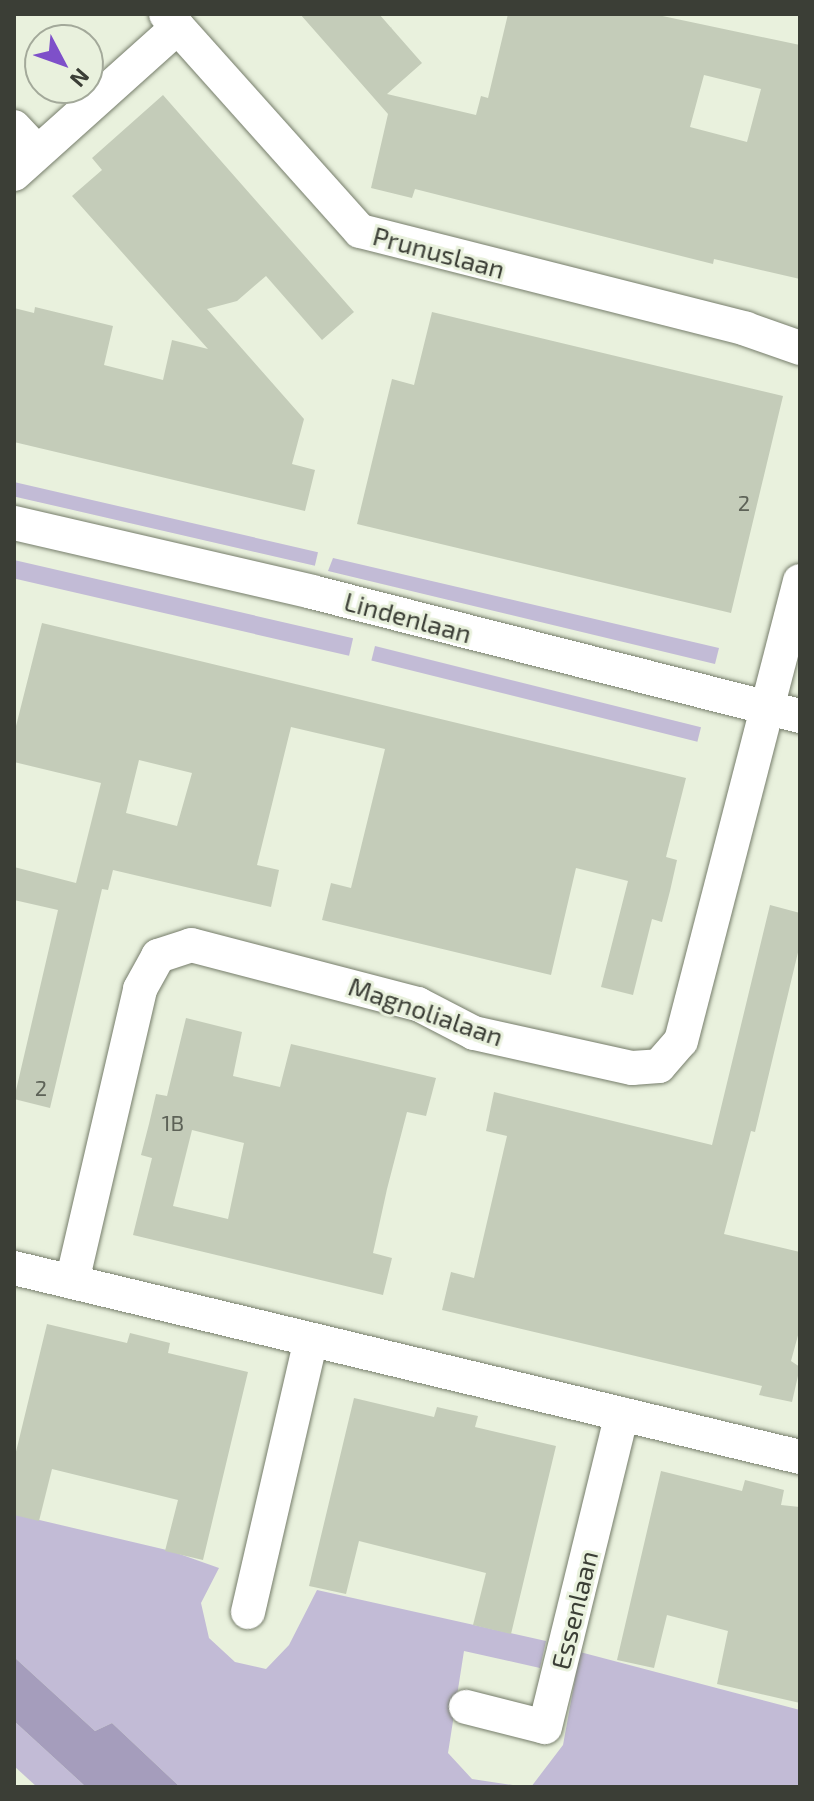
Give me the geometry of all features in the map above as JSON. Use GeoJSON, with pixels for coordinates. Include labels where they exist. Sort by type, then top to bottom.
{"type":"FeatureCollection","features":[{"type":"Feature","properties":{"kind":"street"},"geometry":{"type":"LineString","coordinates":[[14,127],[26,163],[172,21]]}},
{"type":"Feature","properties":{"kind":"street","name":"Prunuslaan"},"geometry":{"type":"LineString","coordinates":[[172,21],[360,231],[800,348]]}},
{"type":"Feature","properties":{"kind":"street","name":"Lindenlaan"},"geometry":{"type":"LineString","coordinates":[[14,523],[312,592],[784,713]]}},
{"type":"Feature","properties":{"kind":"street","name":"Magnolialaan"},"geometry":{"type":"LineString","coordinates":[[72,1282],[140,989],[158,956],[191,945],[418,1004],[474,1033],[632,1068],[659,1066],[681,1041],[750,759],[784,713],[800,581]]}},
{"type":"Feature","properties":{"kind":"street"},"geometry":{"type":"LineString","coordinates":[[14,1268],[800,1457]]}},
{"type":"Feature","properties":{"kind":"street"},"geometry":{"type":"LineString","coordinates":[[248,1612],[311,1340]]}},
{"type":"Feature","properties":{"kind":"street","name":"Essenlaan"},"geometry":{"type":"LineString","coordinates":[[466,1707],[545,1727],[622,1414]]}},
{"type":"Feature","properties":{"kind":"shaded area"},"geometry":{"type":"Polygon","coordinates":[[[14,482],[318,552],[315,566],[14,496],[14,482]]]}},
{"type":"Feature","properties":{"kind":"shaded area"},"geometry":{"type":"Polygon","coordinates":[[[333,558],[719,648],[715,664],[328,571],[333,558]]]}},
{"type":"Feature","properties":{"kind":"shaded area"},"geometry":{"type":"Polygon","coordinates":[[[14,560],[353,638],[349,656],[14,578],[14,560]]]}},
{"type":"Feature","properties":{"kind":"shaded area"},"geometry":{"type":"Polygon","coordinates":[[[375,646],[701,727],[697,742],[371,661],[375,646]]]}},
{"type":"Feature","properties":{"kind":"shaded area"},"geometry":{"type":"Polygon","coordinates":[[[14,1514],[171,1551],[219,1568],[201,1603],[209,1638],[235,1662],[266,1669],[289,1645],[317,1590],[546,1641],[540,1668],[464,1651],[448,1753],[472,1779],[526,1787],[180,1787],[112,1723],[95,1731],[14,1657],[14,1514]]]}},
{"type":"Feature","properties":{"kind":"shaded area"},"geometry":{"type":"Polygon","coordinates":[[[580,1652],[800,1710],[800,1787],[531,1787],[563,1745],[580,1652]]]}},
{"type":"Feature","properties":{"kind":"shaded area"},"geometry":{"type":"Polygon","coordinates":[[[14,1657],[95,1731],[112,1723],[180,1787],[86,1787],[14,1721],[14,1657]]]}},
{"type":"Feature","properties":{"kind":"shaded area"},"geometry":{"type":"Polygon","coordinates":[[[14,1721],[86,1787],[37,1787],[14,1766],[14,1721]]]}},
{"type":"Feature","properties":{"kind":"building"},"geometry":{"type":"Polygon","coordinates":[[[300,14],[379,14],[422,63],[387,94],[476,115],[481,96],[488,98],[508,14],[653,14],[800,45],[800,279],[714,259],[713,264],[415,189],[412,198],[371,188],[388,114],[300,14]],[[704,75],[690,127],[747,142],[761,89],[704,75]]]}},
{"type":"Feature","properties":{"kind":"building"},"geometry":{"type":"Polygon","coordinates":[[[163,95],[354,312],[322,340],[266,276],[237,301],[207,309],[304,419],[292,464],[315,470],[305,511],[14,442],[14,308],[34,313],[35,307],[113,326],[104,365],[163,380],[172,340],[208,349],[72,196],[102,170],[92,158],[163,95]]]}},
{"type":"Feature","properties":{"kind":"building"},"geometry":{"type":"Polygon","coordinates":[[[432,312],[783,396],[731,613],[357,524],[392,379],[414,385],[432,312]]]}},
{"type":"Feature","properties":{"kind":"building"},"geometry":{"type":"Polygon","coordinates":[[[42,623],[686,778],[666,857],[677,860],[662,922],[652,919],[633,995],[601,987],[628,881],[576,868],[551,975],[322,920],[331,883],[351,888],[385,749],[291,727],[257,865],[279,870],[271,907],[113,870],[108,890],[102,889],[50,1108],[14,1099],[58,910],[14,900],[14,867],[76,883],[101,783],[14,762],[14,734],[42,623]],[[139,760],[126,813],[177,826],[192,773],[139,760]]]}},
{"type":"Feature","properties":{"kind":"building"},"geometry":{"type":"Polygon","coordinates":[[[770,905],[800,913],[800,944],[755,1132],[751,1131],[724,1234],[800,1252],[800,1328],[791,1361],[800,1367],[792,1402],[759,1395],[762,1386],[442,1310],[451,1272],[474,1278],[507,1136],[486,1131],[494,1092],[712,1145],[770,905]]]}},
{"type":"Feature","properties":{"kind":"building"},"geometry":{"type":"Polygon","coordinates":[[[186,1018],[242,1032],[233,1076],[280,1087],[291,1044],[436,1078],[426,1116],[407,1112],[387,1189],[373,1253],[392,1258],[383,1295],[133,1235],[152,1158],[141,1155],[156,1094],[167,1096],[186,1018]],[[192,1130],[173,1206],[228,1219],[244,1143],[192,1130]]]}},
{"type":"Feature","properties":{"kind":"building"},"geometry":{"type":"Polygon","coordinates":[[[47,1324],[127,1343],[130,1333],[170,1343],[168,1353],[248,1372],[203,1560],[165,1551],[178,1500],[52,1469],[39,1521],[14,1515],[14,1460],[47,1324]]]}},
{"type":"Feature","properties":{"kind":"building"},"geometry":{"type":"Polygon","coordinates":[[[354,1398],[434,1417],[437,1407],[478,1416],[475,1427],[556,1446],[511,1634],[473,1625],[486,1573],[359,1541],[346,1594],[309,1586],[354,1398]]]}},
{"type":"Feature","properties":{"kind":"building"},"geometry":{"type":"Polygon","coordinates":[[[661,1471],[742,1491],[745,1480],[784,1490],[781,1505],[800,1507],[800,1703],[717,1684],[728,1631],[667,1615],[654,1668],[617,1660],[661,1471]]]}}]}
